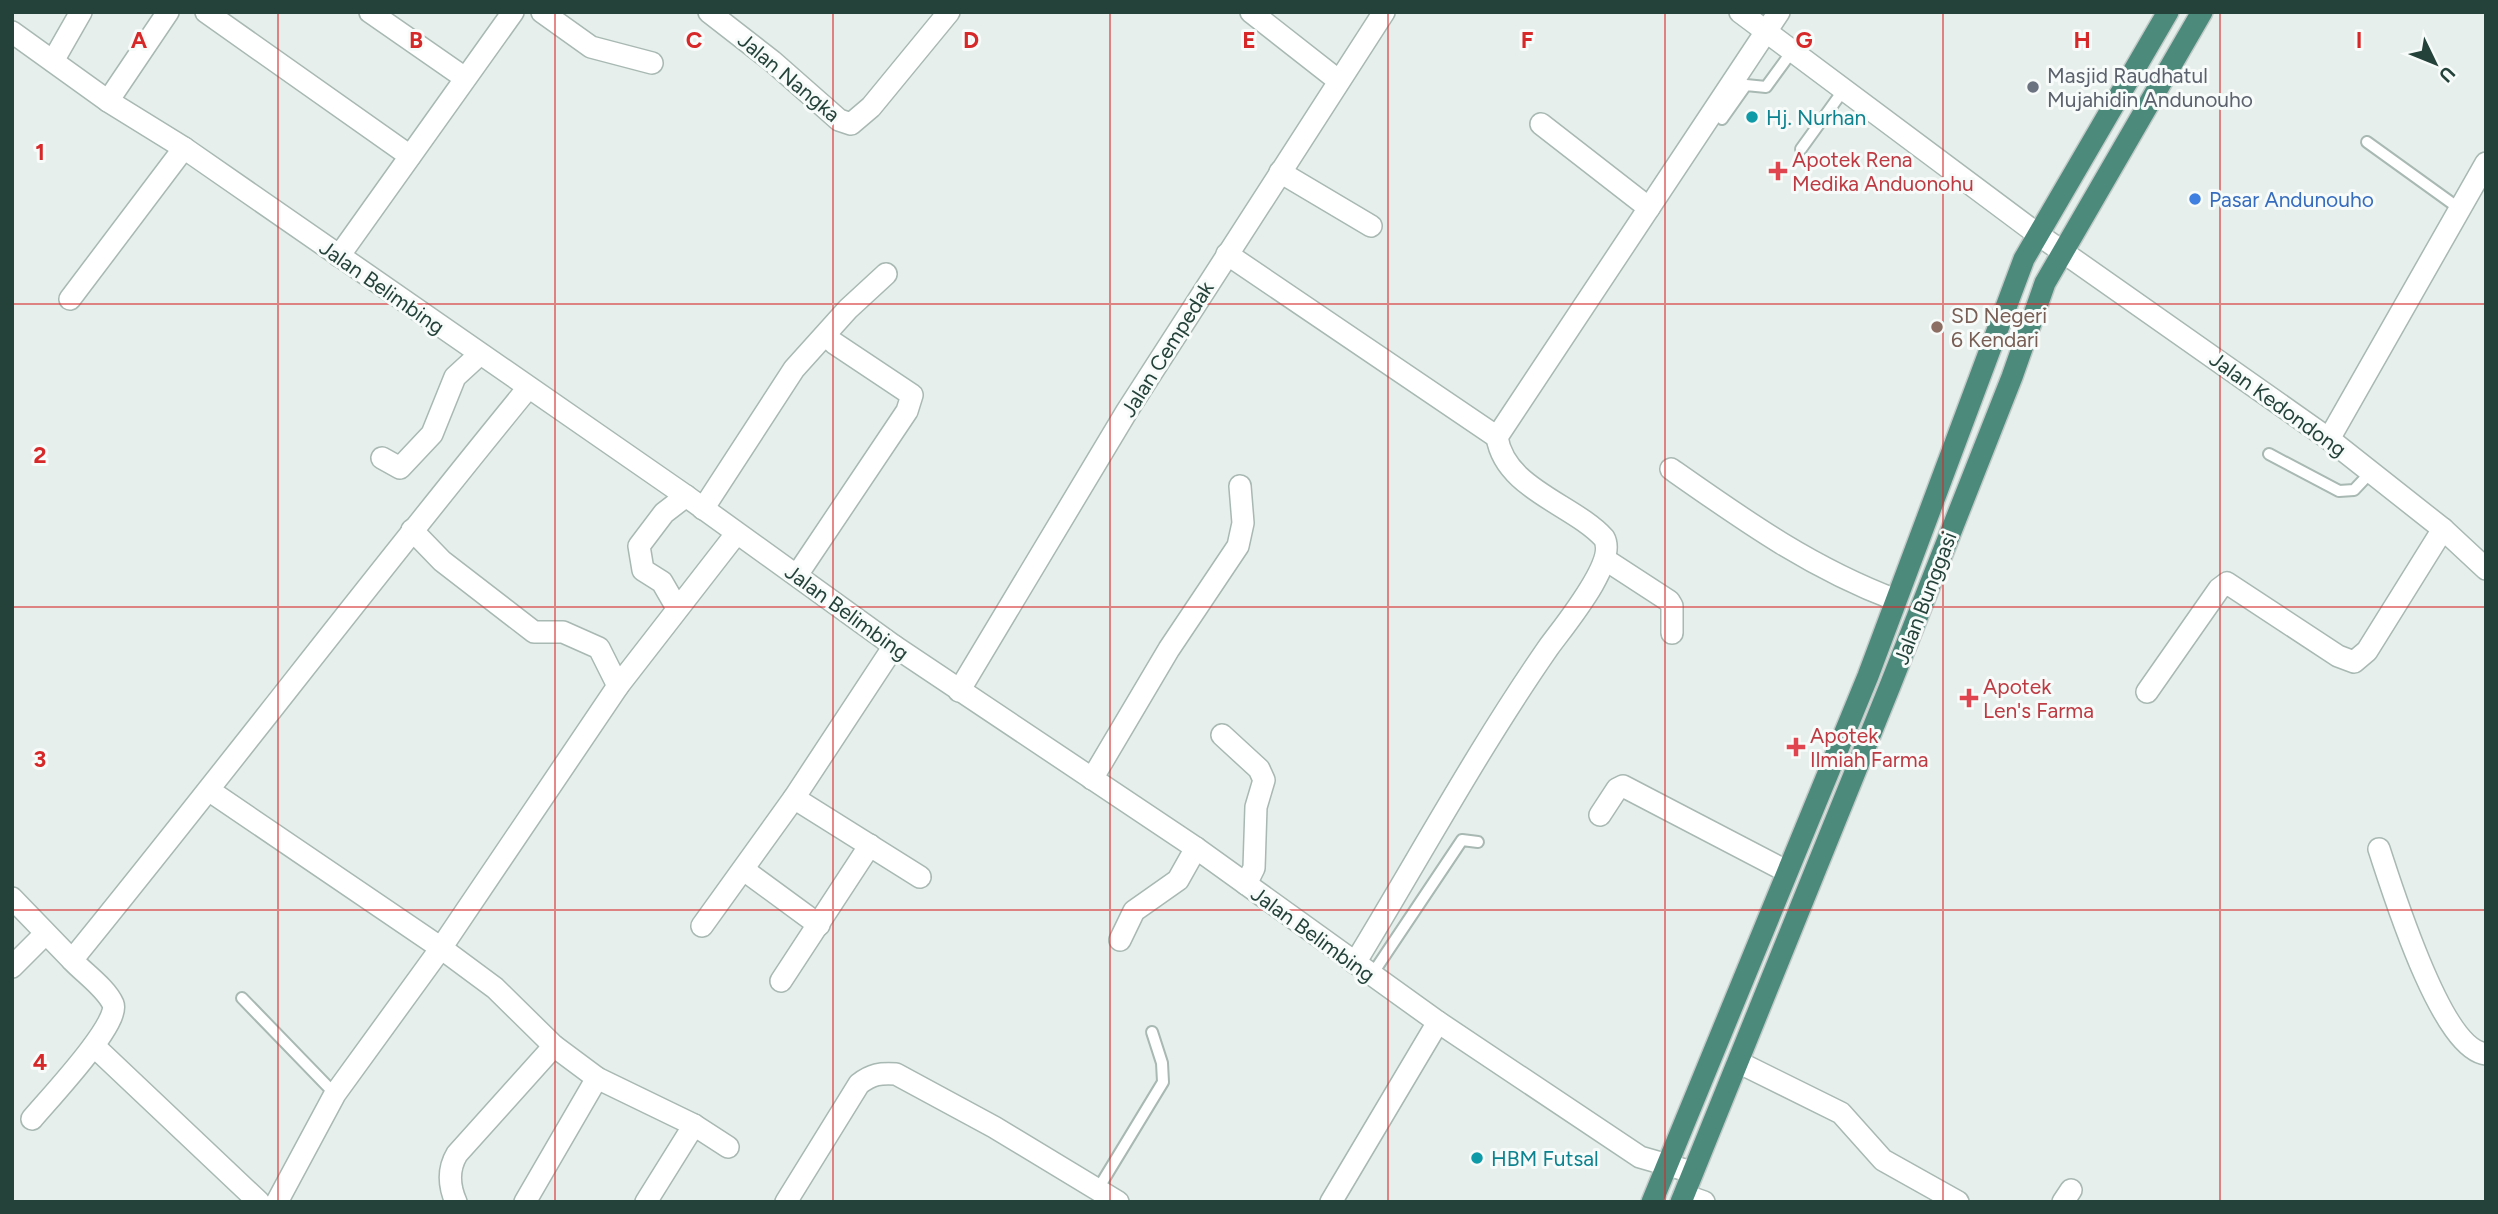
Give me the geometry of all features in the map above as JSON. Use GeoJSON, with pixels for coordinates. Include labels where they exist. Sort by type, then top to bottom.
{"type":"FeatureCollection","features":[{"type":"Feature","properties":{"kind":"highway","name":"Jalan Bunggasi"},"geometry":{"type":"LineString","coordinates":[[1652,1202],[1868,676],[2036,233],[2168,12]]}},
{"type":"Feature","properties":{"kind":"highway","name":"Jalan Bunggasi"},"geometry":{"type":"LineString","coordinates":[[1682,1198],[1890,686],[2012,377],[2045,283],[2061,250],[2202,12]]}},
{"type":"Feature","properties":{"kind":"highway"},"geometry":{"type":"LineString","coordinates":[[1868,676],[1890,686]]}},
{"type":"Feature","properties":{"kind":"street"},"geometry":{"type":"LineString","coordinates":[[53,61],[81,12]]}},
{"type":"Feature","properties":{"kind":"street"},"geometry":{"type":"LineString","coordinates":[[108,101],[168,12]]}},
{"type":"Feature","properties":{"kind":"street"},"geometry":{"type":"LineString","coordinates":[[206,12],[410,156]]}},
{"type":"Feature","properties":{"kind":"street"},"geometry":{"type":"LineString","coordinates":[[370,12],[466,78]]}},
{"type":"Feature","properties":{"kind":"street"},"geometry":{"type":"LineString","coordinates":[[339,256],[513,12]]}},
{"type":"Feature","properties":{"kind":"street"},"geometry":{"type":"LineString","coordinates":[[542,12],[591,47],[652,63]]}},
{"type":"Feature","properties":{"kind":"street","name":"Jalan Nangka"},"geometry":{"type":"LineString","coordinates":[[709,12],[772,61],[839,120],[852,124],[872,107],[948,12]]}},
{"type":"Feature","properties":{"kind":"street"},"geometry":{"type":"LineString","coordinates":[[1251,12],[1339,81]]}},
{"type":"Feature","properties":{"kind":"street","name":"Jalan Cempedak"},"geometry":{"type":"LineString","coordinates":[[959,691],[1127,411],[1384,12]]}},
{"type":"Feature","properties":{"kind":"street","name":"Jalan Kedondong"},"geometry":{"type":"LineString","coordinates":[[1740,12],[2036,233],[2329,439],[2443,529],[2486,569]]}},
{"type":"Feature","properties":{"kind":"street"},"geometry":{"type":"LineString","coordinates":[[1497,437],[1779,12]]}},
{"type":"Feature","properties":{"kind":"street","name":"Jalan Belimbing"},"geometry":{"type":"LineString","coordinates":[[12,32],[108,101],[184,148],[478,355],[695,502],[736,534],[959,691],[1196,848],[1438,1022],[1640,1157],[1692,1172]]}},
{"type":"Feature","properties":{"kind":"street"},"geometry":{"type":"LineString","coordinates":[[1541,124],[1649,208]]}},
{"type":"Feature","properties":{"kind":"street"},"geometry":{"type":"LineString","coordinates":[[70,299],[184,148]]}},
{"type":"Feature","properties":{"kind":"street"},"geometry":{"type":"LineString","coordinates":[[2329,439],[2486,163]]}},
{"type":"Feature","properties":{"kind":"street"},"geometry":{"type":"LineString","coordinates":[[1280,172],[1371,226]]}},
{"type":"Feature","properties":{"kind":"street"},"geometry":{"type":"LineString","coordinates":[[1227,254],[1497,437],[1499,447],[1510,467],[1604,538],[1608,544],[1606,560],[1593,584],[1524,682],[1363,969]]}},
{"type":"Feature","properties":{"kind":"street"},"geometry":{"type":"LineString","coordinates":[[677,608],[662,582],[643,570],[639,547],[664,513],[695,502],[794,369],[848,309],[886,274]]}},
{"type":"Feature","properties":{"kind":"street"},"geometry":{"type":"LineString","coordinates":[[797,576],[907,411],[912,396],[834,343]]}},
{"type":"Feature","properties":{"kind":"street"},"geometry":{"type":"LineString","coordinates":[[382,458],[400,468],[432,434],[456,377],[478,355]]}},
{"type":"Feature","properties":{"kind":"street"},"geometry":{"type":"LineString","coordinates":[[72,960],[210,791],[412,530],[528,388]]}},
{"type":"Feature","properties":{"kind":"street"},"geometry":{"type":"LineString","coordinates":[[1671,469],[1774,541],[1843,580],[1896,600]]}},
{"type":"Feature","properties":{"kind":"street"},"geometry":{"type":"LineString","coordinates":[[1092,779],[1169,649],[1238,546],[1243,523],[1240,486]]}},
{"type":"Feature","properties":{"kind":"street"},"geometry":{"type":"LineString","coordinates":[[2147,692],[2218,589],[2227,583],[2338,656],[2354,662],[2367,651],[2443,529]]}},
{"type":"Feature","properties":{"kind":"street"},"geometry":{"type":"LineString","coordinates":[[412,530],[442,561],[534,632],[563,632],[598,649],[618,686]]}},
{"type":"Feature","properties":{"kind":"street"},"geometry":{"type":"LineString","coordinates":[[277,1202],[335,1094],[441,948],[618,686],[736,534]]}},
{"type":"Feature","properties":{"kind":"street"},"geometry":{"type":"LineString","coordinates":[[1606,560],[1669,601],[1672,606],[1672,633]]}},
{"type":"Feature","properties":{"kind":"street"},"geometry":{"type":"LineString","coordinates":[[702,926],[794,799],[894,646]]}},
{"type":"Feature","properties":{"kind":"street"},"geometry":{"type":"LineString","coordinates":[[1222,735],[1259,769],[1264,780],[1256,807],[1254,868],[1246,884]]}},
{"type":"Feature","properties":{"kind":"street"},"geometry":{"type":"LineString","coordinates":[[1600,815],[1616,789],[1623,786],[1786,871]]}},
{"type":"Feature","properties":{"kind":"street"},"geometry":{"type":"LineString","coordinates":[[210,791],[441,948],[495,988],[554,1046],[597,1078],[694,1125],[728,1147]]}},
{"type":"Feature","properties":{"kind":"street"},"geometry":{"type":"LineString","coordinates":[[794,799],[920,877]]}},
{"type":"Feature","properties":{"kind":"street"},"geometry":{"type":"LineString","coordinates":[[780,981],[870,845]]}},
{"type":"Feature","properties":{"kind":"street"},"geometry":{"type":"LineString","coordinates":[[1120,940],[1134,911],[1178,880],[1196,848]]}},
{"type":"Feature","properties":{"kind":"street"},"geometry":{"type":"LineString","coordinates":[[2379,849],[2422,972],[2467,1044],[2486,1054]]}},
{"type":"Feature","properties":{"kind":"street"},"geometry":{"type":"LineString","coordinates":[[744,870],[819,925]]}},
{"type":"Feature","properties":{"kind":"street"},"geometry":{"type":"LineString","coordinates":[[12,898],[107,997],[114,1010],[94,1046],[32,1119]]}},
{"type":"Feature","properties":{"kind":"street"},"geometry":{"type":"LineString","coordinates":[[12,967],[46,934]]}},
{"type":"Feature","properties":{"kind":"street"},"geometry":{"type":"LineString","coordinates":[[1331,1202],[1438,1022]]}},
{"type":"Feature","properties":{"kind":"street"},"geometry":{"type":"LineString","coordinates":[[94,1046],[259,1202]]}},
{"type":"Feature","properties":{"kind":"street"},"geometry":{"type":"LineString","coordinates":[[456,1202],[452,1192],[452,1163],[554,1046]]}},
{"type":"Feature","properties":{"kind":"street"},"geometry":{"type":"LineString","coordinates":[[1738,1062],[1841,1113],[1883,1160],[1958,1202]]}},
{"type":"Feature","properties":{"kind":"street"},"geometry":{"type":"LineString","coordinates":[[786,1202],[859,1084],[870,1075],[880,1073],[896,1074],[1094,1195],[1118,1202]]}},
{"type":"Feature","properties":{"kind":"street"},"geometry":{"type":"LineString","coordinates":[[525,1202],[597,1078]]}},
{"type":"Feature","properties":{"kind":"street"},"geometry":{"type":"LineString","coordinates":[[646,1202],[694,1125]]}},
{"type":"Feature","properties":{"kind":"street"},"geometry":{"type":"LineString","coordinates":[[1682,1198],[1704,1202]]}},
{"type":"Feature","properties":{"kind":"lane"},"geometry":{"type":"LineString","coordinates":[[1722,119],[1746,85],[1766,87],[1793,50]]}},
{"type":"Feature","properties":{"kind":"lane"},"geometry":{"type":"LineString","coordinates":[[1801,149],[1845,88]]}},
{"type":"Feature","properties":{"kind":"lane"},"geometry":{"type":"LineString","coordinates":[[2367,142],[2460,209]]}},
{"type":"Feature","properties":{"kind":"lane"},"geometry":{"type":"LineString","coordinates":[[2269,454],[2339,491],[2354,490],[2371,472]]}},
{"type":"Feature","properties":{"kind":"lane"},"geometry":{"type":"LineString","coordinates":[[1363,969],[1462,840],[1478,842]]}},
{"type":"Feature","properties":{"kind":"lane"},"geometry":{"type":"LineString","coordinates":[[242,998],[335,1094]]}},
{"type":"Feature","properties":{"kind":"lane"},"geometry":{"type":"LineString","coordinates":[[1094,1195],[1163,1082],[1162,1063],[1152,1032]]}},
{"type":"Feature","properties":{"kind":"place","name":"Masjid Raudhatul Mujahidin Andunouho"},"geometry":{"type":"Point","coordinates":[2033,87]}},
{"type":"Feature","properties":{"kind":"place","name":"Hj. Nurhan"},"geometry":{"type":"Point","coordinates":[1752,117]}},
{"type":"Feature","properties":{"kind":"place","name":"Apotek Rena Medika Anduonohu"},"geometry":{"type":"Point","coordinates":[1778,171]}},
{"type":"Feature","properties":{"kind":"place","name":"Pasar Andunouho"},"geometry":{"type":"Point","coordinates":[2195,199]}},
{"type":"Feature","properties":{"kind":"place","name":"SD Negeri 6 Kendari"},"geometry":{"type":"Point","coordinates":[1937,327]}},
{"type":"Feature","properties":{"kind":"place","name":"Apotek Len's Farma"},"geometry":{"type":"Point","coordinates":[1969,698]}},
{"type":"Feature","properties":{"kind":"place","name":"Apotek Ilmiah Farma"},"geometry":{"type":"Point","coordinates":[1796,747]}},
{"type":"Feature","properties":{"kind":"place","name":"HBM Futsal"},"geometry":{"type":"Point","coordinates":[1477,1158]}}]}
